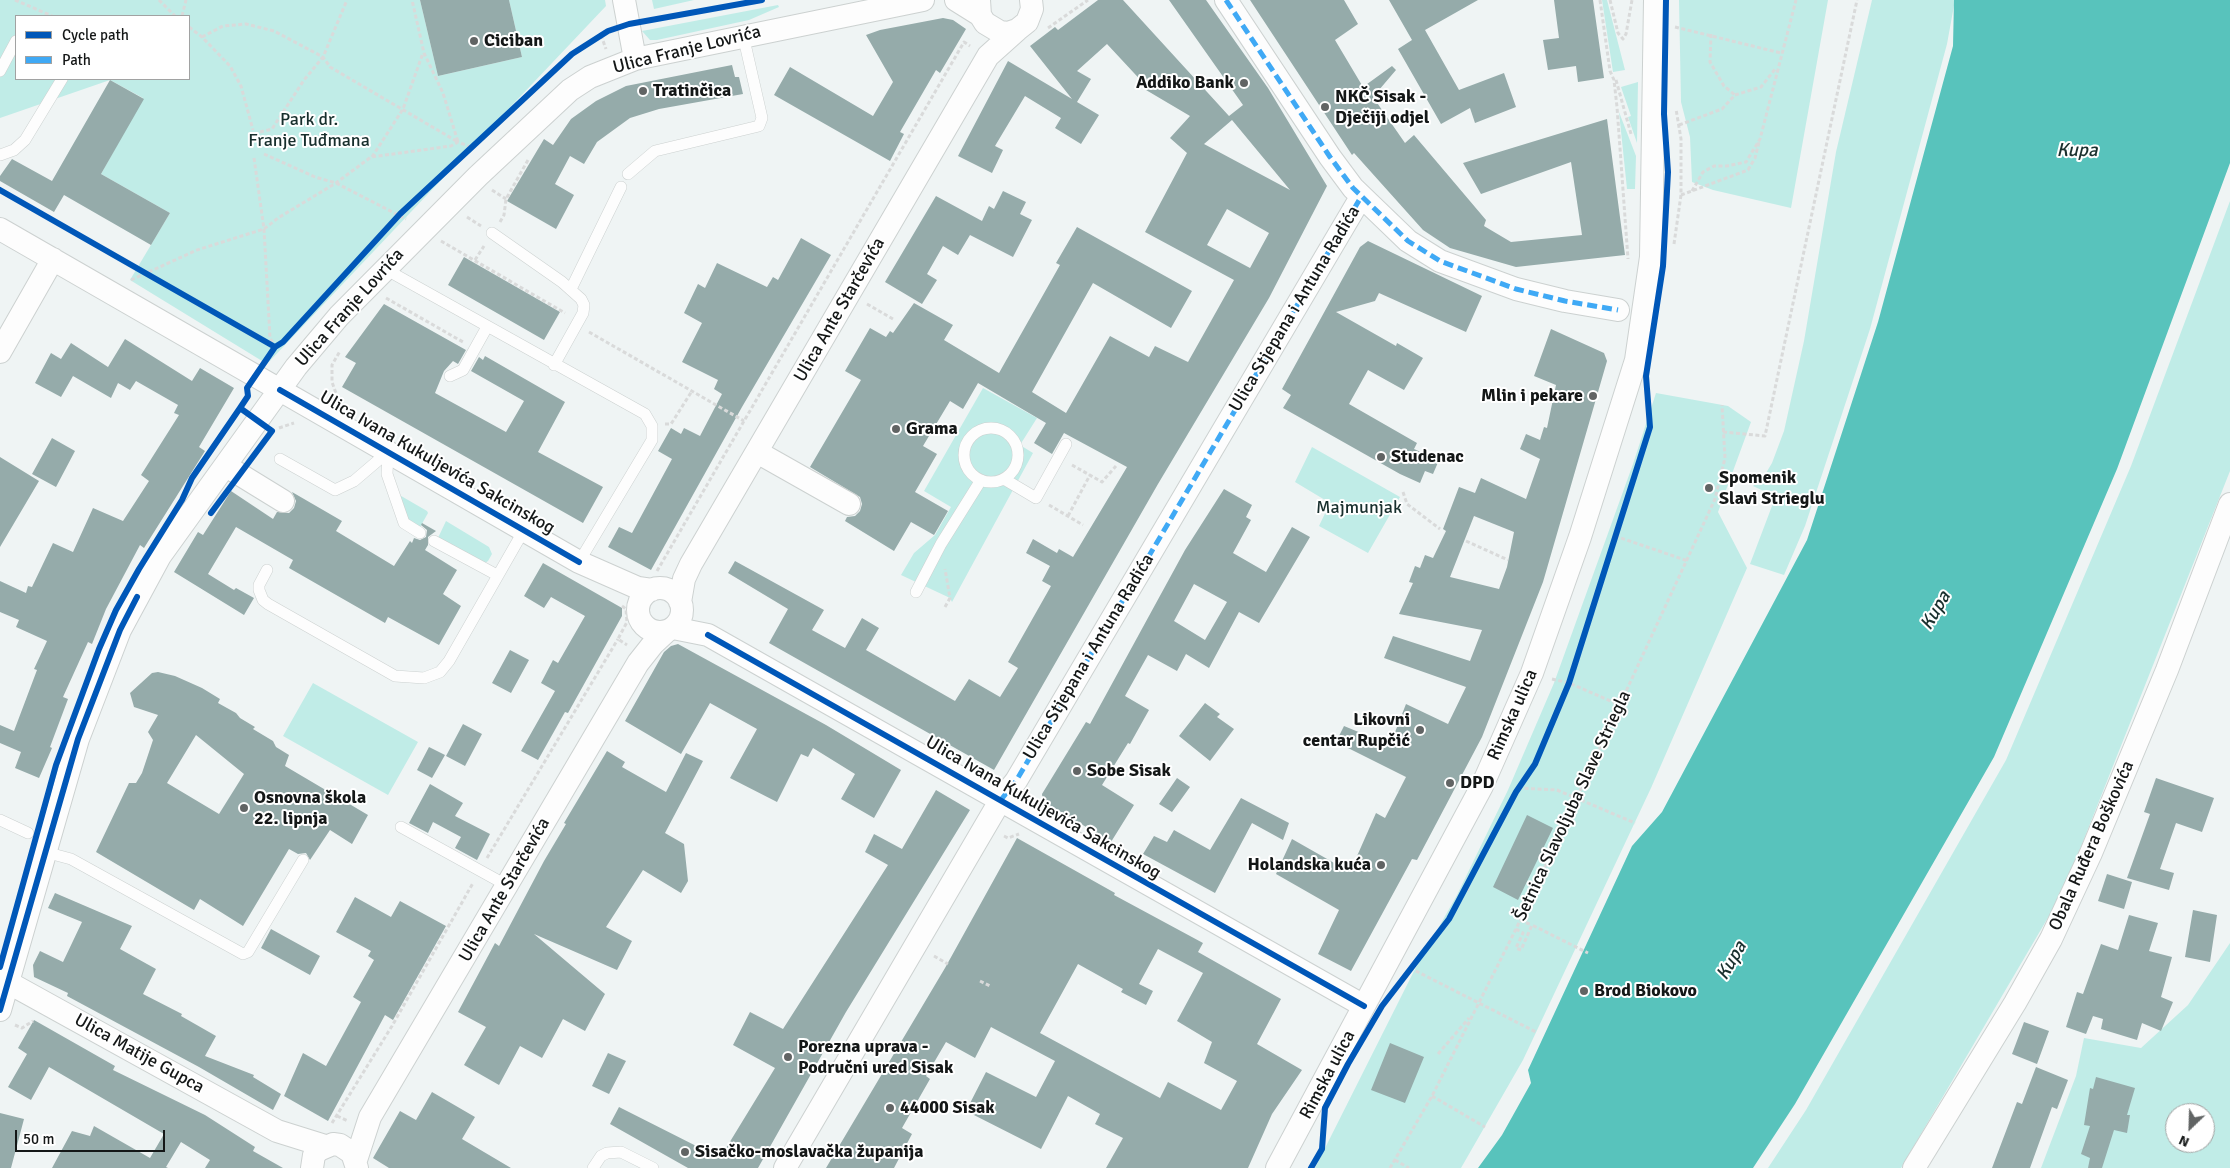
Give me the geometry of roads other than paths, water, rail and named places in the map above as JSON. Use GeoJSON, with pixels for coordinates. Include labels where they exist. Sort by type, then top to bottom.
{"type":"FeatureCollection","features":[{"type":"Feature","properties":{"kind":"street"},"geometry":{"type":"LineString","coordinates":[[624,0],[635,59]]}},
{"type":"Feature","properties":{"kind":"street","name":"Ulica Franje Lovrića"},"geometry":{"type":"LineString","coordinates":[[4,1016],[4,980],[45,852],[78,739],[120,630],[160,556],[296,367],[339,316],[393,274],[422,230],[570,90],[590,77],[635,59],[744,35],[923,0]]}},
{"type":"Feature","properties":{"kind":"street"},"geometry":{"type":"LineString","coordinates":[[956,0],[981,13],[1000,32],[1031,12]]}},
{"type":"Feature","properties":{"kind":"street"},"geometry":{"type":"LineString","coordinates":[[1226,0],[1330,157],[1361,197],[1408,241],[1440,261],[1516,289],[1565,301],[1618,310]]}},
{"type":"Feature","properties":{"kind":"street","name":"Rimska ulica"},"geometry":{"type":"LineString","coordinates":[[1277,1168],[1468,813],[1532,673],[1580,537],[1632,374],[1651,257],[1656,0]]}},
{"type":"Feature","properties":{"kind":"street","name":"Ulica Ante Starčevića"},"geometry":{"type":"LineString","coordinates":[[681,604],[684,579],[691,564],[762,443],[980,51],[1031,12]]}},
{"type":"Feature","properties":{"kind":"street"},"geometry":{"type":"LineString","coordinates":[[980,51],[990,40],[981,13]]}},
{"type":"Feature","properties":{"kind":"street","name":"Ulica Stjepana i Antuna Radića"},"geometry":{"type":"LineString","coordinates":[[786,1168],[1000,801],[1016,781],[1361,197]]}},
{"type":"Feature","properties":{"kind":"street","name":"Ulica Ivana Kukuljevića Sakcinskog"},"geometry":{"type":"LineString","coordinates":[[0,229],[579,562],[638,588],[656,584]]}},
{"type":"Feature","properties":{"kind":"street"},"geometry":{"type":"LineString","coordinates":[[0,352],[53,259]]}},
{"type":"Feature","properties":{"kind":"street"},"geometry":{"type":"LineString","coordinates":[[762,443],[849,504]]}},
{"type":"Feature","properties":{"kind":"street"},"geometry":{"type":"LineString","coordinates":[[226,466],[283,501]]}},
{"type":"Feature","properties":{"kind":"street","name":"Obala Ruđera Boškovića"},"geometry":{"type":"LineString","coordinates":[[1914,1168],[2015,1003],[2051,939],[2091,853],[2167,670],[2230,504]]}},
{"type":"Feature","properties":{"kind":"street","name":"Ulica Ivana Kukuljevića Sakcinskog"},"geometry":{"type":"LineString","coordinates":[[579,562],[630,603],[640,617]]}},
{"type":"Feature","properties":{"kind":"street","name":"Ulica Ante Starčevića"},"geometry":{"type":"LineString","coordinates":[[656,584],[672,581],[691,564]]}},
{"type":"Feature","properties":{"kind":"street"},"geometry":{"type":"LineString","coordinates":[[656,584],[672,592],[681,604],[681,619],[670,630],[649,629],[640,617],[641,600],[656,584]]}},
{"type":"Feature","properties":{"kind":"street","name":"Ulica Ivana Kukuljevića Sakcinskog"},"geometry":{"type":"LineString","coordinates":[[681,604],[708,635],[1364,1006]]}},
{"type":"Feature","properties":{"kind":"street","name":"Ulica Ante Starčevića"},"geometry":{"type":"LineString","coordinates":[[639,658],[643,638],[640,617]]}},
{"type":"Feature","properties":{"kind":"street","name":"Ulica Ante Starčevića"},"geometry":{"type":"LineString","coordinates":[[357,1166],[360,1142],[370,1117],[508,886],[639,658],[670,630]]}},
{"type":"Feature","properties":{"kind":"street","name":"Ulica Ivana Kukuljevića Sakcinskog"},"geometry":{"type":"LineString","coordinates":[[670,630],[708,635]]}},
{"type":"Feature","properties":{"kind":"street","name":"Ulica Matije Gupca"},"geometry":{"type":"LineString","coordinates":[[4,980],[277,1131],[305,1156],[311,1168]]}},
{"type":"Feature","properties":{"kind":"street","name":"Ulica Ante Starčevića"},"geometry":{"type":"LineString","coordinates":[[328,1140],[348,1136],[370,1117]]}},
{"type":"Feature","properties":{"kind":"street","name":"Ulica Matije Gupca"},"geometry":{"type":"LineString","coordinates":[[277,1131],[328,1140],[347,1148],[357,1166]]}},
{"type":"Feature","properties":{"kind":"street"},"geometry":{"type":"LineString","coordinates":[[311,1168],[314,1156],[328,1140]]}},
{"type":"Feature","properties":{"kind":"lane"},"geometry":{"type":"LineString","coordinates":[[628,174],[655,151],[759,126],[762,118],[744,35]]}},
{"type":"Feature","properties":{"kind":"lane"},"geometry":{"type":"LineString","coordinates":[[0,71],[15,42]]}},
{"type":"Feature","properties":{"kind":"lane"},"geometry":{"type":"LineString","coordinates":[[0,155],[14,150],[25,140],[61,80]]}},
{"type":"Feature","properties":{"kind":"lane"},"geometry":{"type":"LineString","coordinates":[[571,288],[621,187]]}},
{"type":"Feature","properties":{"kind":"lane"},"geometry":{"type":"LineString","coordinates":[[492,233],[571,288],[584,305],[578,326],[554,365]]}},
{"type":"Feature","properties":{"kind":"lane"},"geometry":{"type":"LineString","coordinates":[[393,274],[554,365],[646,414],[652,426],[652,440],[579,562]]}},
{"type":"Feature","properties":{"kind":"lane"},"geometry":{"type":"LineString","coordinates":[[450,376],[463,370],[487,327]]}},
{"type":"Feature","properties":{"kind":"lane"},"geometry":{"type":"LineString","coordinates":[[986,429],[1002,431],[1015,442],[1018,450],[1015,467],[1004,479],[988,482],[981,480],[968,469],[965,452],[972,437],[986,429]]}},
{"type":"Feature","properties":{"kind":"lane"},"geometry":{"type":"LineString","coordinates":[[1004,479],[1036,498],[1066,444]]}},
{"type":"Feature","properties":{"kind":"lane"},"geometry":{"type":"LineString","coordinates":[[280,459],[335,490],[354,481],[388,452]]}},
{"type":"Feature","properties":{"kind":"lane"},"geometry":{"type":"LineString","coordinates":[[388,452],[388,474],[404,522],[420,533]]}},
{"type":"Feature","properties":{"kind":"lane"},"geometry":{"type":"LineString","coordinates":[[916,592],[937,552],[981,480]]}},
{"type":"Feature","properties":{"kind":"lane"},"geometry":{"type":"LineString","coordinates":[[267,570],[258,590],[263,600],[268,604],[395,676],[414,679],[428,677],[444,668],[524,530]]}},
{"type":"Feature","properties":{"kind":"lane"},"geometry":{"type":"LineString","coordinates":[[434,542],[497,575]]}},
{"type":"Feature","properties":{"kind":"lane"},"geometry":{"type":"LineString","coordinates":[[0,820],[28,833]]}},
{"type":"Feature","properties":{"kind":"lane"},"geometry":{"type":"LineString","coordinates":[[401,827],[508,886]]}},
{"type":"Feature","properties":{"kind":"lane"},"geometry":{"type":"LineString","coordinates":[[45,852],[71,859],[243,954],[248,952],[303,860]]}},
{"type":"Feature","properties":{"kind":"lane"},"geometry":{"type":"LineString","coordinates":[[593,1168],[602,1156],[608,1153],[621,1152],[653,1168]]}},
{"type":"Feature","properties":{"kind":"water","name":"Kupa"},"geometry":{"type":"Polygon","coordinates":[[[1954,0],[2230,0],[2230,163],[2117,469],[1994,757],[1795,1104],[1753,1168],[1478,1168],[1502,1135],[1531,1083],[1528,1070],[1632,846],[1662,812],[1807,540],[1878,322],[1953,46],[1954,0]]]}},
{"type":"Feature","properties":{"kind":"place","name":"Ciciban"},"geometry":{"type":"Point","coordinates":[474,41]}},
{"type":"Feature","properties":{"kind":"place","name":"Addiko Bank"},"geometry":{"type":"Point","coordinates":[1244,83]}},
{"type":"Feature","properties":{"kind":"place","name":"Tratinčica"},"geometry":{"type":"Point","coordinates":[643,91]}},
{"type":"Feature","properties":{"kind":"place","name":"NKČ Sisak - Dječiji odjel"},"geometry":{"type":"Point","coordinates":[1325,107]}},
{"type":"Feature","properties":{"kind":"place","name":"Mlin i pekare"},"geometry":{"type":"Point","coordinates":[1593,396]}},
{"type":"Feature","properties":{"kind":"place","name":"Grama"},"geometry":{"type":"Point","coordinates":[896,429]}},
{"type":"Feature","properties":{"kind":"place","name":"Studenac"},"geometry":{"type":"Point","coordinates":[1381,457]}},
{"type":"Feature","properties":{"kind":"place","name":"Spomenik Slavi Strieglu"},"geometry":{"type":"Point","coordinates":[1709,488]}},
{"type":"Feature","properties":{"kind":"place","name":"Likovni centar Rupčić"},"geometry":{"type":"Point","coordinates":[1420,730]}},
{"type":"Feature","properties":{"kind":"place","name":"Sobe Sisak"},"geometry":{"type":"Point","coordinates":[1077,771]}},
{"type":"Feature","properties":{"kind":"place","name":"DPD"},"geometry":{"type":"Point","coordinates":[1450,783]}},
{"type":"Feature","properties":{"kind":"place","name":"Osnovna škola 22. lipnja"},"geometry":{"type":"Point","coordinates":[244,808]}},
{"type":"Feature","properties":{"kind":"place","name":"Holandska kuća"},"geometry":{"type":"Point","coordinates":[1381,865]}},
{"type":"Feature","properties":{"kind":"place","name":"Brod Biokovo"},"geometry":{"type":"Point","coordinates":[1584,991]}},
{"type":"Feature","properties":{"kind":"place","name":"Porezna uprava - Područni ured Sisak"},"geometry":{"type":"Point","coordinates":[788,1057]}},
{"type":"Feature","properties":{"kind":"place","name":"44000 Sisak"},"geometry":{"type":"Point","coordinates":[890,1108]}},
{"type":"Feature","properties":{"kind":"place","name":"Sisačko-moslavačka županija"},"geometry":{"type":"Point","coordinates":[685,1152]}},
{"type":"Feature","properties":{"kind":"park label","name":"Park dr. Franje Tuđmana"},"geometry":{"type":"Point","coordinates":[309,130]}},
{"type":"Feature","properties":{"kind":"park label","name":"Majmunjak"},"geometry":{"type":"Point","coordinates":[1359,508]}}]}
